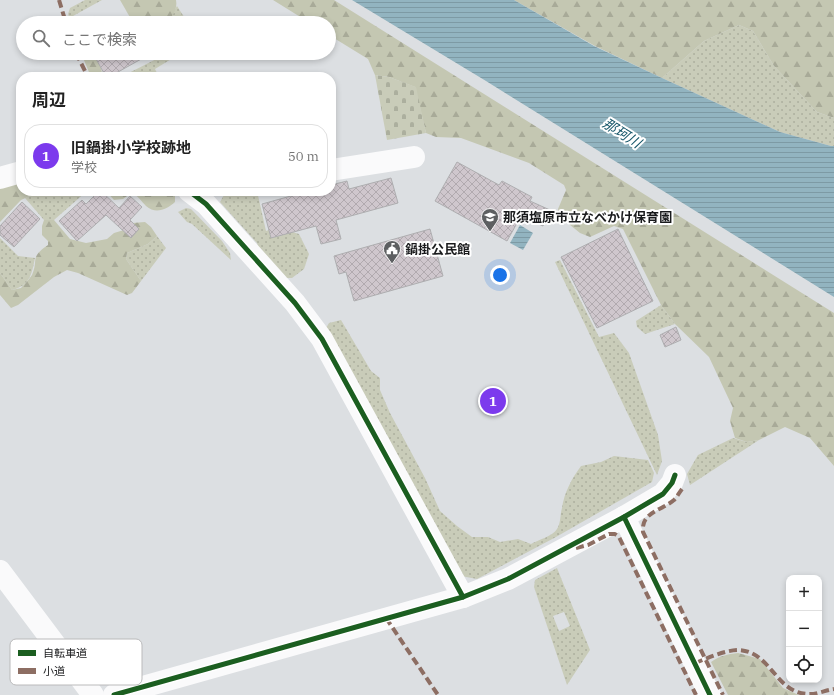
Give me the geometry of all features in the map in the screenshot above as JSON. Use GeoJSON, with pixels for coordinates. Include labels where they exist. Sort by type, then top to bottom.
{"type":"FeatureCollection","features":[{"type":"Feature","properties":{"kind":"street"},"geometry":{"type":"LineString","coordinates":[[336,169],[414,157]]}},
{"type":"Feature","properties":{"kind":"street"},"geometry":{"type":"LineString","coordinates":[[0,178],[16,173]]}},
{"type":"Feature","properties":{"kind":"street"},"geometry":{"type":"LineString","coordinates":[[202,196],[206,204],[295,303],[322,339],[463,597]]}},
{"type":"Feature","properties":{"kind":"street"},"geometry":{"type":"LineString","coordinates":[[114,695],[463,597],[508,579],[624,517],[663,494],[672,483],[675,475]]}},
{"type":"Feature","properties":{"kind":"street"},"geometry":{"type":"LineString","coordinates":[[624,517],[710,695]]}},
{"type":"Feature","properties":{"kind":"street"},"geometry":{"type":"LineString","coordinates":[[0,571],[51,639]]}},
{"type":"Feature","properties":{"kind":"street"},"geometry":{"type":"LineString","coordinates":[[86,685],[93,695]]}},
{"type":"Feature","properties":{"kind":"green space"},"geometry":{"type":"Polygon","coordinates":[[[85,0],[102,0],[73,16],[69,16],[70,8],[85,0]]]}},
{"type":"Feature","properties":{"kind":"green space"},"geometry":{"type":"Polygon","coordinates":[[[120,0],[176,0],[176,7],[172,16],[129,16],[120,0]]]}},
{"type":"Feature","properties":{"kind":"green space"},"geometry":{"type":"Polygon","coordinates":[[[273,0],[334,0],[834,313],[834,466],[810,438],[785,427],[759,440],[747,442],[735,438],[730,421],[733,408],[709,357],[675,324],[661,305],[623,229],[614,226],[590,237],[580,233],[559,216],[558,209],[566,190],[564,185],[529,163],[461,138],[436,137],[426,133],[415,87],[389,77],[375,75],[368,59],[336,39],[336,16],[299,16],[273,0]]]}},
{"type":"Feature","properties":{"kind":"green space"},"geometry":{"type":"Polygon","coordinates":[[[514,0],[834,0],[834,118],[817,112],[774,66],[753,31],[739,25],[704,41],[662,78],[595,46],[514,0]]]}},
{"type":"Feature","properties":{"kind":"green space"},"geometry":{"type":"Polygon","coordinates":[[[177,6],[183,16],[171,16],[177,6]]]}},
{"type":"Feature","properties":{"kind":"green space"},"geometry":{"type":"Polygon","coordinates":[[[739,25],[753,31],[774,66],[817,112],[834,118],[834,146],[780,132],[662,78],[704,41],[739,25]]]}},
{"type":"Feature","properties":{"kind":"green space"},"geometry":{"type":"Polygon","coordinates":[[[84,60],[99,60],[102,72],[89,72],[84,60]]]}},
{"type":"Feature","properties":{"kind":"green space"},"geometry":{"type":"Polygon","coordinates":[[[154,60],[170,60],[155,69],[156,72],[131,72],[154,60]]]}},
{"type":"Feature","properties":{"kind":"green space"},"geometry":{"type":"Polygon","coordinates":[[[375,75],[389,77],[416,87],[426,133],[387,140],[375,75]]]}},
{"type":"Feature","properties":{"kind":"green space"},"geometry":{"type":"Polygon","coordinates":[[[16,177],[16,196],[30,196],[21,200],[0,222],[0,182],[16,177]]]}},
{"type":"Feature","properties":{"kind":"green space"},"geometry":{"type":"Polygon","coordinates":[[[30,196],[81,196],[54,220],[44,220],[25,198],[30,196]]]}},
{"type":"Feature","properties":{"kind":"green space"},"geometry":{"type":"Polygon","coordinates":[[[110,196],[127,196],[123,199],[114,200],[110,196]]]}},
{"type":"Feature","properties":{"kind":"green space"},"geometry":{"type":"Polygon","coordinates":[[[136,196],[175,196],[175,202],[165,209],[157,211],[150,209],[136,196]]]}},
{"type":"Feature","properties":{"kind":"green space"},"geometry":{"type":"Polygon","coordinates":[[[223,196],[258,196],[266,231],[278,229],[299,234],[309,254],[304,269],[292,278],[282,278],[261,257],[257,243],[220,202],[223,196]]]}},
{"type":"Feature","properties":{"kind":"green space"},"geometry":{"type":"Polygon","coordinates":[[[186,208],[191,209],[222,241],[230,253],[231,260],[192,224],[187,222],[178,212],[186,208]]]}},
{"type":"Feature","properties":{"kind":"green space"},"geometry":{"type":"Polygon","coordinates":[[[44,220],[54,220],[70,239],[86,243],[107,239],[114,233],[124,230],[132,223],[145,222],[151,227],[157,236],[148,244],[127,253],[126,259],[141,281],[132,293],[127,295],[78,273],[67,270],[54,277],[18,305],[11,308],[0,295],[0,273],[12,290],[21,288],[29,279],[34,270],[36,256],[48,245],[48,241],[42,235],[44,220]]]}},
{"type":"Feature","properties":{"kind":"green space"},"geometry":{"type":"Polygon","coordinates":[[[157,236],[166,248],[141,281],[126,259],[127,253],[148,244],[157,236]]]}},
{"type":"Feature","properties":{"kind":"green space"},"geometry":{"type":"Polygon","coordinates":[[[0,238],[18,256],[35,258],[33,269],[29,278],[23,285],[12,290],[0,273],[0,238]]]}},
{"type":"Feature","properties":{"kind":"green space"},"geometry":{"type":"Polygon","coordinates":[[[560,260],[599,337],[614,333],[629,353],[658,435],[662,461],[657,475],[555,262],[560,260]]]}},
{"type":"Feature","properties":{"kind":"green space"},"geometry":{"type":"Polygon","coordinates":[[[661,305],[675,324],[645,334],[637,327],[636,321],[661,305]]]}},
{"type":"Feature","properties":{"kind":"green space"},"geometry":{"type":"Polygon","coordinates":[[[341,320],[371,371],[380,378],[380,390],[390,413],[425,478],[440,511],[472,537],[488,537],[500,542],[518,539],[531,544],[552,534],[557,529],[559,524],[563,502],[567,491],[581,466],[601,462],[614,456],[648,460],[654,473],[652,482],[556,537],[477,579],[461,576],[326,328],[329,323],[341,320]]]}},
{"type":"Feature","properties":{"kind":"green space"},"geometry":{"type":"Polygon","coordinates":[[[733,438],[747,442],[759,440],[690,485],[687,474],[698,455],[733,438]]]}},
{"type":"Feature","properties":{"kind":"green space"},"geometry":{"type":"Polygon","coordinates":[[[557,568],[590,650],[567,685],[534,587],[535,580],[557,568]],[[564,612],[553,616],[559,631],[570,626],[564,612]]]}},
{"type":"Feature","properties":{"kind":"green space"},"geometry":{"type":"Polygon","coordinates":[[[738,653],[760,659],[783,688],[799,695],[728,695],[711,662],[717,658],[738,653]]]}},
{"type":"Feature","properties":{"kind":"water","name":"那珂川"},"geometry":{"type":"Polygon","coordinates":[[[352,0],[514,0],[594,46],[780,132],[834,146],[834,297],[486,81],[352,0]]]}},
{"type":"Feature","properties":{"kind":"water"},"geometry":{"type":"Polygon","coordinates":[[[520,225],[533,233],[523,250],[510,243],[520,225]]]}},
{"type":"Feature","properties":{"kind":"building"},"geometry":{"type":"Polygon","coordinates":[[[97,60],[139,60],[118,72],[103,72],[97,60]]]}},
{"type":"Feature","properties":{"kind":"building"},"geometry":{"type":"Polygon","coordinates":[[[457,162],[499,185],[502,181],[532,197],[530,201],[550,210],[543,226],[521,216],[507,241],[435,201],[457,162]]]}},
{"type":"Feature","properties":{"kind":"building"},"geometry":{"type":"Polygon","coordinates":[[[391,178],[398,203],[336,220],[341,239],[321,244],[316,226],[271,238],[262,204],[291,196],[336,196],[336,184],[347,181],[349,189],[391,178]]]}},
{"type":"Feature","properties":{"kind":"building"},"geometry":{"type":"Polygon","coordinates":[[[94,196],[106,196],[119,208],[130,196],[142,207],[130,220],[139,229],[131,238],[106,215],[77,241],[59,221],[82,200],[86,204],[94,196]]]}},
{"type":"Feature","properties":{"kind":"building"},"geometry":{"type":"Polygon","coordinates":[[[22,202],[40,219],[14,247],[0,235],[0,226],[22,202]]]}},
{"type":"Feature","properties":{"kind":"building"},"geometry":{"type":"Polygon","coordinates":[[[430,229],[443,276],[354,301],[346,272],[339,274],[334,256],[430,229]]]}},
{"type":"Feature","properties":{"kind":"building"},"geometry":{"type":"Polygon","coordinates":[[[618,229],[653,301],[597,328],[561,257],[618,229]]]}},
{"type":"Feature","properties":{"kind":"building"},"geometry":{"type":"Polygon","coordinates":[[[676,327],[681,340],[665,347],[660,335],[676,327]]]}},
{"type":"Feature","properties":{"kind":"marked path"},"geometry":{"type":"LineString","coordinates":[[59,0],[64,16]]}},
{"type":"Feature","properties":{"kind":"marked path"},"geometry":{"type":"LineString","coordinates":[[80,60],[86,72]]}},
{"type":"Feature","properties":{"kind":"marked path"},"geometry":{"type":"LineString","coordinates":[[682,489],[674,500],[653,513],[645,520],[643,532],[723,695]]}},
{"type":"Feature","properties":{"kind":"marked path"},"geometry":{"type":"LineString","coordinates":[[576,548],[588,545],[609,534],[615,534],[619,537],[696,695]]}},
{"type":"Feature","properties":{"kind":"marked path"},"geometry":{"type":"LineString","coordinates":[[386,618],[438,695]]}},
{"type":"Feature","properties":{"kind":"marked path"},"geometry":{"type":"LineString","coordinates":[[695,663],[722,653],[739,650],[750,653],[759,658],[789,688],[810,694],[834,689]]}},
{"type":"Feature","properties":{"kind":"cycle path"},"geometry":{"type":"LineString","coordinates":[[196,196],[206,204],[295,303],[322,339],[463,597]]}},
{"type":"Feature","properties":{"kind":"cycle path"},"geometry":{"type":"LineString","coordinates":[[114,695],[463,597],[508,579],[624,517],[663,494],[672,483],[675,475]]}},
{"type":"Feature","properties":{"kind":"cycle path"},"geometry":{"type":"LineString","coordinates":[[624,517],[710,695]]}},
{"type":"Feature","properties":{"kind":"place","name":"那須塩原市立なべかけ保育園"},"geometry":{"type":"Point","coordinates":[490,232]}},
{"type":"Feature","properties":{"kind":"place","name":"鍋掛公民館"},"geometry":{"type":"Point","coordinates":[392,264]}},
{"type":"Feature","properties":{"kind":"place","name":"旧鍋掛小学校跡地"},"geometry":{"type":"Point","coordinates":[493,401]}}]}
